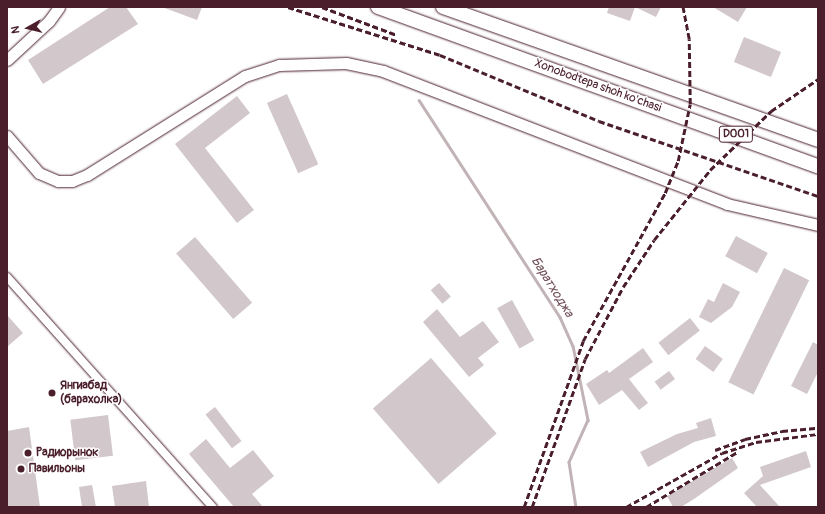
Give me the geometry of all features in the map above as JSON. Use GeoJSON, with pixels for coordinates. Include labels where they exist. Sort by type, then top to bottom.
{"type":"FeatureCollection","features":[{"type":"Feature","properties":{"kind":"highway","name":"Xonobodtepa shoh ko'chasi"},"geometry":{"type":"LineString","coordinates":[[378,7],[770,146],[818,166]]}},
{"type":"Feature","properties":{"kind":"highway","name":"Xonobodtepa shoh ko'chasi"},"geometry":{"type":"LineString","coordinates":[[443,7],[778,124],[818,140]]}},
{"type":"Feature","properties":{"kind":"highway"},"geometry":{"type":"LineString","coordinates":[[653,105],[661,83]]}},
{"type":"Feature","properties":{"kind":"highway"},"geometry":{"type":"LineString","coordinates":[[770,146],[778,124]]}},
{"type":"Feature","properties":{"kind":"street"},"geometry":{"type":"LineString","coordinates":[[7,60],[49,21],[59,7]]}},
{"type":"Feature","properties":{"kind":"street"},"geometry":{"type":"LineString","coordinates":[[7,136],[39,173],[58,181],[72,181],[87,175],[245,76],[279,65],[346,63],[383,71],[727,204],[818,225]]}},
{"type":"Feature","properties":{"kind":"street"},"geometry":{"type":"LineString","coordinates":[[7,277],[213,507]]}},
{"type":"Feature","properties":{"kind":"building"},"geometry":{"type":"Polygon","coordinates":[[[110,7],[126,7],[138,24],[43,84],[28,60],[110,7]]]}},
{"type":"Feature","properties":{"kind":"building"},"geometry":{"type":"Polygon","coordinates":[[[162,7],[202,7],[197,20],[162,7]]]}},
{"type":"Feature","properties":{"kind":"building"},"geometry":{"type":"Polygon","coordinates":[[[609,7],[635,7],[630,21],[607,13],[609,7]]]}},
{"type":"Feature","properties":{"kind":"building"},"geometry":{"type":"Polygon","coordinates":[[[635,7],[661,7],[656,17],[635,7]]]}},
{"type":"Feature","properties":{"kind":"building"},"geometry":{"type":"Polygon","coordinates":[[[713,7],[747,7],[738,22],[713,7]]]}},
{"type":"Feature","properties":{"kind":"building"},"geometry":{"type":"Polygon","coordinates":[[[744,37],[781,52],[771,77],[734,62],[744,37]]]}},
{"type":"Feature","properties":{"kind":"building"},"geometry":{"type":"Polygon","coordinates":[[[287,94],[318,164],[298,173],[267,103],[287,94]]]}},
{"type":"Feature","properties":{"kind":"building"},"geometry":{"type":"Polygon","coordinates":[[[237,96],[250,113],[205,148],[254,210],[237,223],[175,144],[237,96]]]}},
{"type":"Feature","properties":{"kind":"building"},"geometry":{"type":"Polygon","coordinates":[[[736,236],[768,253],[757,273],[725,256],[736,236]]]}},
{"type":"Feature","properties":{"kind":"building"},"geometry":{"type":"Polygon","coordinates":[[[195,237],[252,303],[233,319],[176,253],[195,237]]]}},
{"type":"Feature","properties":{"kind":"building"},"geometry":{"type":"Polygon","coordinates":[[[784,268],[809,280],[753,394],[728,382],[784,268]]]}},
{"type":"Feature","properties":{"kind":"building"},"geometry":{"type":"Polygon","coordinates":[[[439,283],[451,297],[443,304],[431,290],[439,283]]]}},
{"type":"Feature","properties":{"kind":"building"},"geometry":{"type":"Polygon","coordinates":[[[723,283],[740,292],[732,307],[711,323],[699,317],[708,299],[714,302],[723,283]]]}},
{"type":"Feature","properties":{"kind":"building"},"geometry":{"type":"Polygon","coordinates":[[[512,300],[534,340],[519,348],[497,308],[512,300]]]}},
{"type":"Feature","properties":{"kind":"building"},"geometry":{"type":"Polygon","coordinates":[[[437,309],[460,337],[483,321],[499,342],[478,358],[484,365],[469,377],[423,322],[437,309]]]}},
{"type":"Feature","properties":{"kind":"building"},"geometry":{"type":"Polygon","coordinates":[[[7,315],[23,333],[7,347],[7,315]]]}},
{"type":"Feature","properties":{"kind":"building"},"geometry":{"type":"Polygon","coordinates":[[[690,318],[700,331],[668,355],[658,343],[690,318]]]}},
{"type":"Feature","properties":{"kind":"building"},"geometry":{"type":"Polygon","coordinates":[[[813,342],[818,345],[818,372],[807,394],[791,386],[813,342]]]}},
{"type":"Feature","properties":{"kind":"building"},"geometry":{"type":"Polygon","coordinates":[[[705,346],[723,359],[713,372],[696,359],[705,346]]]}},
{"type":"Feature","properties":{"kind":"building"},"geometry":{"type":"Polygon","coordinates":[[[643,348],[653,362],[629,379],[648,403],[639,410],[622,390],[599,405],[586,384],[607,370],[609,373],[643,348]]]}},
{"type":"Feature","properties":{"kind":"building"},"geometry":{"type":"Polygon","coordinates":[[[431,358],[497,433],[438,484],[373,409],[431,358]]]}},
{"type":"Feature","properties":{"kind":"building"},"geometry":{"type":"Polygon","coordinates":[[[669,371],[675,379],[661,390],[655,382],[669,371]]]}},
{"type":"Feature","properties":{"kind":"building"},"geometry":{"type":"Polygon","coordinates":[[[215,407],[241,441],[232,448],[206,414],[215,407]]]}},
{"type":"Feature","properties":{"kind":"building"},"geometry":{"type":"Polygon","coordinates":[[[108,415],[113,456],[75,460],[70,420],[108,415]]]}},
{"type":"Feature","properties":{"kind":"building"},"geometry":{"type":"Polygon","coordinates":[[[711,418],[716,436],[694,442],[648,467],[640,452],[677,434],[698,428],[696,423],[711,418]]]}},
{"type":"Feature","properties":{"kind":"building","name":"Павильоны"},"geometry":{"type":"Polygon","coordinates":[[[29,427],[40,507],[7,507],[7,431],[29,427]]]}},
{"type":"Feature","properties":{"kind":"building"},"geometry":{"type":"Polygon","coordinates":[[[206,439],[230,468],[253,450],[274,476],[252,494],[263,507],[234,507],[189,454],[206,439]]]}},
{"type":"Feature","properties":{"kind":"building"},"geometry":{"type":"Polygon","coordinates":[[[806,451],[811,467],[760,485],[780,507],[757,507],[744,493],[763,476],[760,467],[806,451]]]}},
{"type":"Feature","properties":{"kind":"building"},"geometry":{"type":"Polygon","coordinates":[[[732,458],[738,468],[681,507],[673,507],[667,496],[732,458]]]}},
{"type":"Feature","properties":{"kind":"building"},"geometry":{"type":"Polygon","coordinates":[[[146,481],[149,507],[115,507],[112,486],[146,481]]]}},
{"type":"Feature","properties":{"kind":"building"},"geometry":{"type":"Polygon","coordinates":[[[92,485],[96,507],[82,507],[79,487],[92,485]]]}},
{"type":"Feature","properties":{"kind":"waterway","name":"Баратходжа"},"geometry":{"type":"LineString","coordinates":[[419,100],[560,317],[573,346],[588,420],[569,462],[576,507]]}},
{"type":"Feature","properties":{"kind":"railway"},"geometry":{"type":"LineString","coordinates":[[288,7],[440,55],[599,121],[818,196]]}},
{"type":"Feature","properties":{"kind":"railway"},"geometry":{"type":"LineString","coordinates":[[322,7],[397,35]]}},
{"type":"Feature","properties":{"kind":"railway"},"geometry":{"type":"LineString","coordinates":[[524,507],[583,341],[665,193],[678,161],[690,104],[689,39],[683,7]]}},
{"type":"Feature","properties":{"kind":"railway"},"geometry":{"type":"LineString","coordinates":[[532,507],[585,359],[623,287],[654,240],[710,170],[771,111],[818,79]]}},
{"type":"Feature","properties":{"kind":"railway"},"geometry":{"type":"LineString","coordinates":[[715,450],[745,439],[782,431],[818,428]]}},
{"type":"Feature","properties":{"kind":"railway"},"geometry":{"type":"LineString","coordinates":[[626,507],[722,453],[756,442],[818,434]]}},
{"type":"Feature","properties":{"kind":"railway"},"geometry":{"type":"LineString","coordinates":[[646,507],[737,452]]}},
{"type":"Feature","properties":{"kind":"place","name":"Янгиабад (барахолка)"},"geometry":{"type":"Point","coordinates":[52,393]}},
{"type":"Feature","properties":{"kind":"place","name":"Радиорынок"},"geometry":{"type":"Point","coordinates":[28,453]}},
{"type":"Feature","properties":{"kind":"place","name":"Павильоны"},"geometry":{"type":"Point","coordinates":[21,469]}}]}
